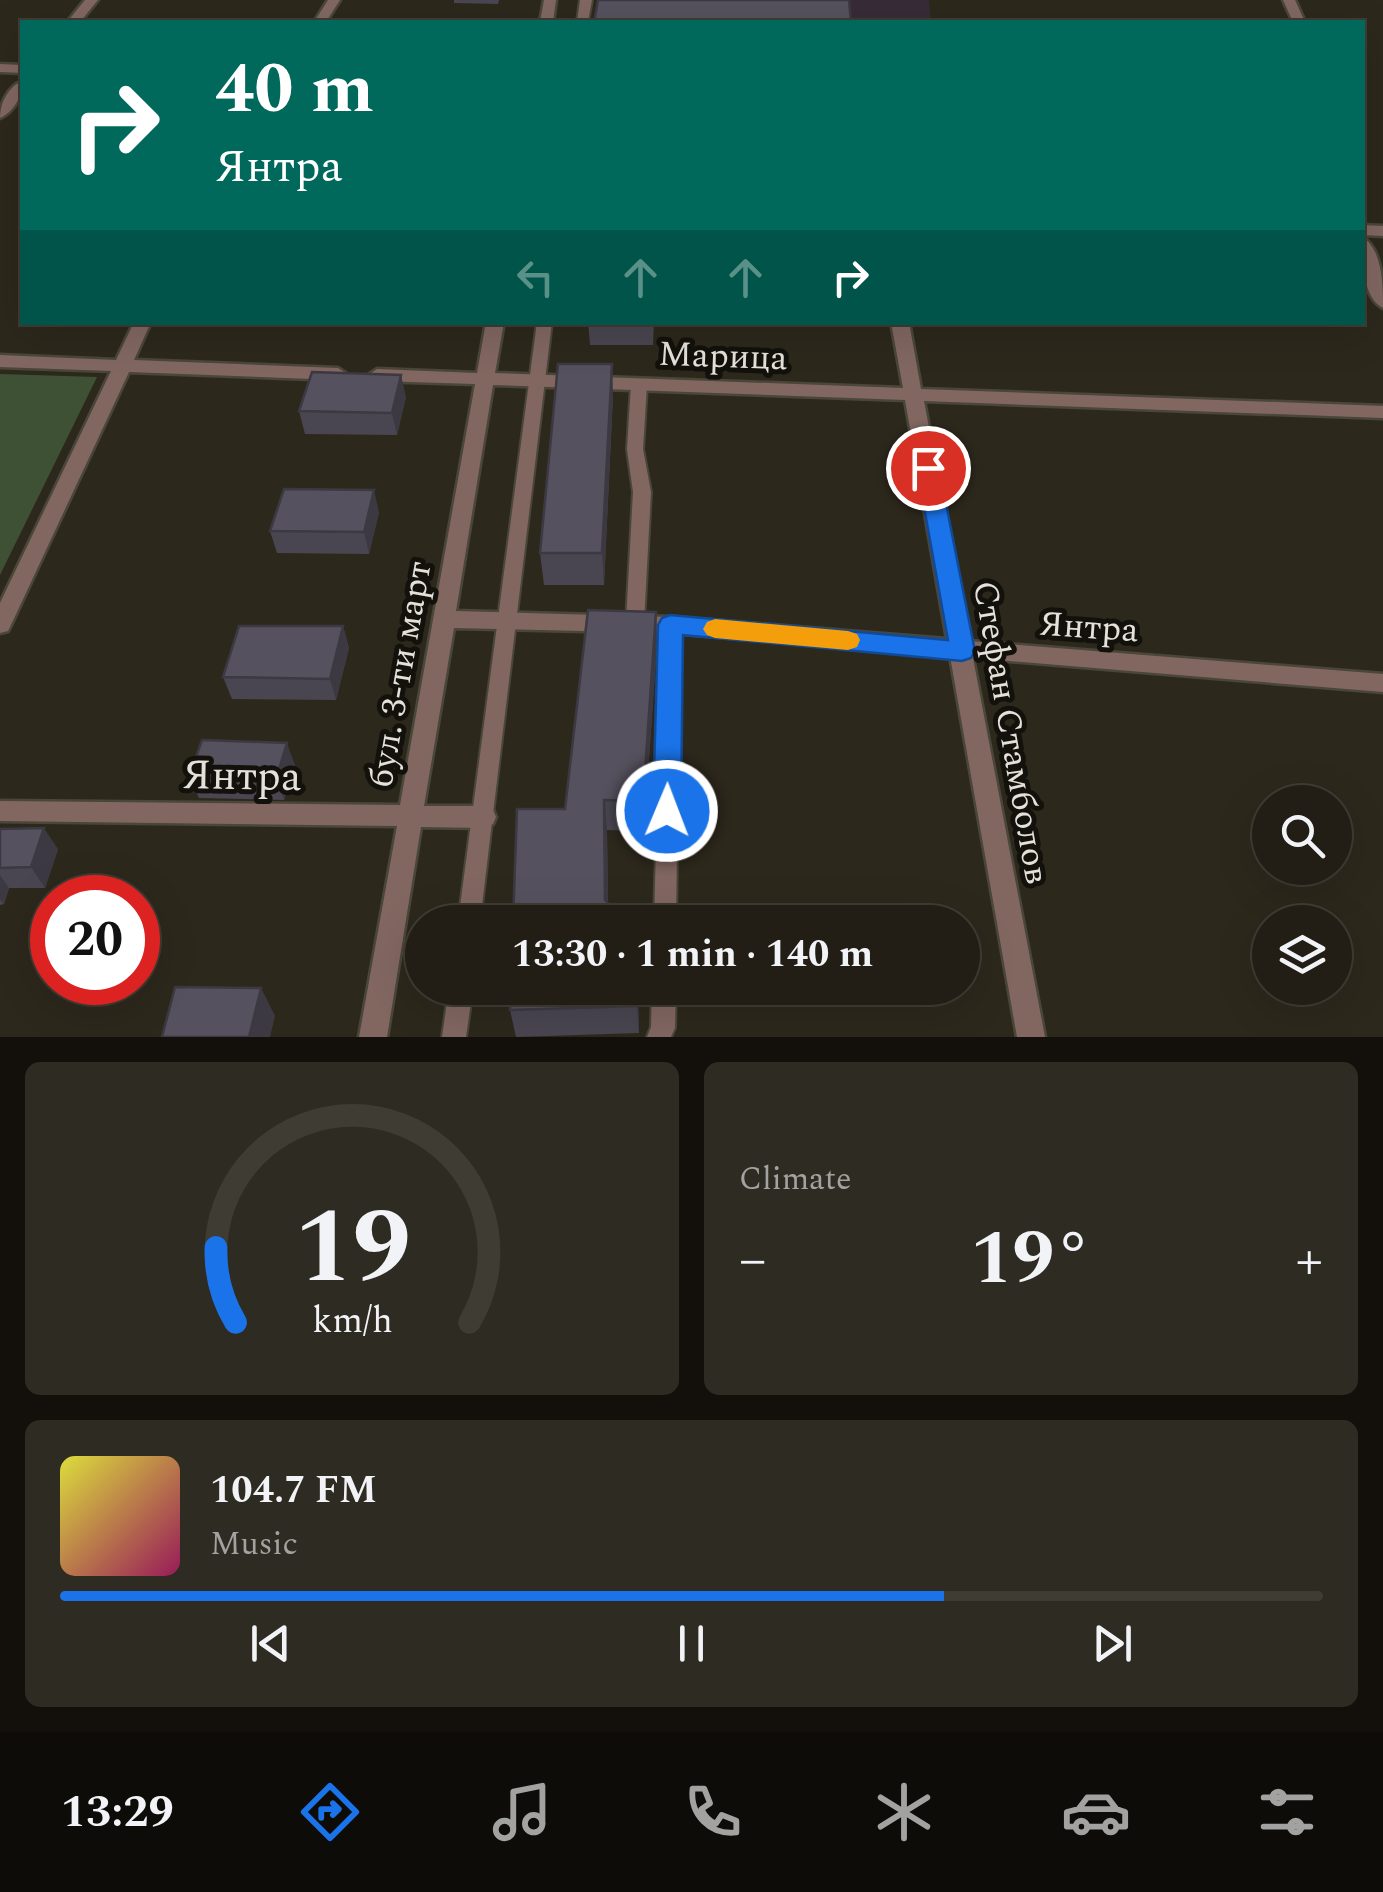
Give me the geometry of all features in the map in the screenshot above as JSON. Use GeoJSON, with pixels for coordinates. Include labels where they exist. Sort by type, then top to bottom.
{"type":"FeatureCollection","features":[{"type":"Feature","properties":{"kind":"street"},"geometry":{"type":"LineString","coordinates":[[76,20],[92,0]]}},
{"type":"Feature","properties":{"kind":"street"},"geometry":{"type":"LineString","coordinates":[[0,114],[20,88]]}},
{"type":"Feature","properties":{"kind":"street"},"geometry":{"type":"LineString","coordinates":[[1365,251],[1383,303]]}},
{"type":"Feature","properties":{"kind":"street"},"geometry":{"type":"LineString","coordinates":[[0,625],[142,325]]}},
{"type":"Feature","properties":{"kind":"street","name":"бул. 3-ти март"},"geometry":{"type":"LineString","coordinates":[[373,1037],[495,325]]}},
{"type":"Feature","properties":{"kind":"street","name":"Стефан Стамболов"},"geometry":{"type":"LineString","coordinates":[[901,325],[1031,1037]]}},
{"type":"Feature","properties":{"kind":"street","name":"Марица"},"geometry":{"type":"LineString","coordinates":[[0,361],[1383,412]]}},
{"type":"Feature","properties":{"kind":"street","name":"Янтра"},"geometry":{"type":"LineString","coordinates":[[444,619],[670,625],[1383,683]]}},
{"type":"Feature","properties":{"kind":"street","name":"Янтра"},"geometry":{"type":"LineString","coordinates":[[0,811],[484,817]]}},
{"type":"Feature","properties":{"kind":"lane"},"geometry":{"type":"LineString","coordinates":[[472,905],[545,325]]}},
{"type":"Feature","properties":{"kind":"lane"},"geometry":{"type":"LineString","coordinates":[[636,623],[642,492],[635,449],[639,385]]}},
{"type":"Feature","properties":{"kind":"lane"},"geometry":{"type":"LineString","coordinates":[[665,905],[670,625]]}},
{"type":"Feature","properties":{"kind":"lane"},"geometry":{"type":"LineString","coordinates":[[454,1037],[459,1005]]}},
{"type":"Feature","properties":{"kind":"lane"},"geometry":{"type":"LineString","coordinates":[[659,1037],[664,1005]]}},
{"type":"Feature","properties":{"kind":"shaded area"},"geometry":{"type":"Polygon","coordinates":[[[655,0],[929,0],[931,20],[660,20],[655,0]]]}},
{"type":"Feature","properties":{"kind":"green space"},"geometry":{"type":"Polygon","coordinates":[[[0,374],[97,377],[0,575],[0,374]]]}},
{"type":"Feature","properties":{"kind":"building"},"geometry":{"type":"Polygon","coordinates":[[[598,0],[849,0],[851,20],[594,20],[598,0]]]}},
{"type":"Feature","properties":{"kind":"building"},"geometry":{"type":"Polygon","coordinates":[[[558,364],[612,364],[602,553],[540,553],[558,364]]]}},
{"type":"Feature","properties":{"kind":"building"},"geometry":{"type":"Polygon","coordinates":[[[312,372],[401,375],[392,413],[299,411],[312,372]]]}},
{"type":"Feature","properties":{"kind":"building"},"geometry":{"type":"Polygon","coordinates":[[[284,489],[374,490],[364,532],[270,531],[284,489]]]}},
{"type":"Feature","properties":{"kind":"building"},"geometry":{"type":"Polygon","coordinates":[[[588,610],[656,612],[643,801],[604,800],[605,900],[610,905],[514,905],[517,809],[565,809],[588,610]]]}},
{"type":"Feature","properties":{"kind":"building"},"geometry":{"type":"Polygon","coordinates":[[[239,626],[343,626],[330,679],[223,677],[239,626]]]}},
{"type":"Feature","properties":{"kind":"building"},"geometry":{"type":"Polygon","coordinates":[[[202,740],[287,743],[276,779],[189,777],[202,740]]]}},
{"type":"Feature","properties":{"kind":"building"},"geometry":{"type":"Polygon","coordinates":[[[44,828],[31,867],[0,868],[0,829],[44,828]]]}},
{"type":"Feature","properties":{"kind":"building"},"geometry":{"type":"Polygon","coordinates":[[[175,987],[261,988],[249,1037],[162,1037],[175,987]]]}},
{"type":"Feature","properties":{"kind":"building"},"geometry":{"type":"Polygon","coordinates":[[[510,1005],[637,1005],[637,1006],[510,1010],[510,1005]]]}},
{"type":"Feature","properties":{"kind":"slow traffic"},"geometry":{"type":"LineString","coordinates":[[715,629],[848,640]]}},
{"type":"Feature","properties":{"kind":"route"},"geometry":{"type":"LineString","coordinates":[[667,811],[670,625],[962,651],[928,468]]}}]}
